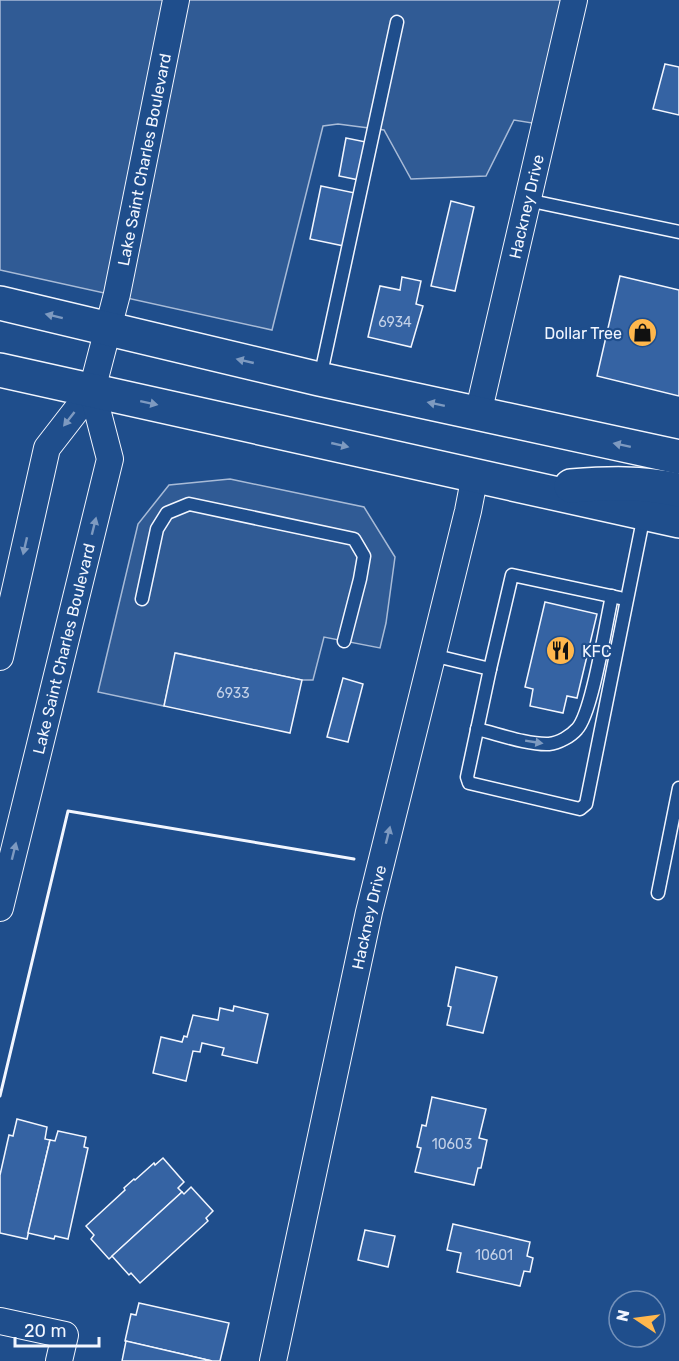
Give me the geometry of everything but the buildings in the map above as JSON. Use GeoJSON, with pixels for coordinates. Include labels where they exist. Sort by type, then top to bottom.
{"type":"FeatureCollection","features":[{"type":"Feature","properties":{"kind":"main road"},"geometry":{"type":"LineString","coordinates":[[0,303],[319,379],[679,457]]}},
{"type":"Feature","properties":{"kind":"main road"},"geometry":{"type":"LineString","coordinates":[[0,370],[534,489],[654,497],[679,521]]}},
{"type":"Feature","properties":{"kind":"street","name":"Lake Saint Charles Boulevard"},"geometry":{"type":"LineString","coordinates":[[0,657],[47,448],[92,390],[117,294],[176,0]]}},
{"type":"Feature","properties":{"kind":"street","name":"Hackney Drive"},"geometry":{"type":"LineString","coordinates":[[478,414],[574,0]]}},
{"type":"Feature","properties":{"kind":"street","name":"Lake Saint Charles Boulevard"},"geometry":{"type":"LineString","coordinates":[[1,898],[110,459],[92,390]]}},
{"type":"Feature","properties":{"kind":"street","name":"Hackney Drive"},"geometry":{"type":"LineString","coordinates":[[273,1361],[369,912],[475,475]]}},
{"type":"Feature","properties":{"kind":"street"},"geometry":{"type":"LineString","coordinates":[[0,1322],[64,1335],[59,1361]]}},
{"type":"Feature","properties":{"kind":"lane"},"geometry":{"type":"LineString","coordinates":[[319,379],[397,22]]}},
{"type":"Feature","properties":{"kind":"lane"},"geometry":{"type":"LineString","coordinates":[[527,200],[679,232]]}},
{"type":"Feature","properties":{"kind":"lane"},"geometry":{"type":"LineString","coordinates":[[627,599],[512,575],[467,777],[469,783],[580,809],[586,804],[627,599],[654,497]]}},
{"type":"Feature","properties":{"kind":"lane"},"geometry":{"type":"LineString","coordinates":[[142,599],[157,529],[167,513],[189,504],[354,539],[364,556],[344,641]]}},
{"type":"Feature","properties":{"kind":"lane"},"geometry":{"type":"LineString","coordinates":[[477,729],[536,743],[551,744],[562,740],[578,728],[588,707],[612,596]]}},
{"type":"Feature","properties":{"kind":"lane"},"geometry":{"type":"LineString","coordinates":[[432,655],[490,669]]}},
{"type":"Feature","properties":{"kind":"lane"},"geometry":{"type":"LineString","coordinates":[[658,893],[679,788]]}},
{"type":"Feature","properties":{"kind":"shaded area"},"geometry":{"type":"Polygon","coordinates":[[[0,0],[570,0],[538,124],[514,120],[486,176],[411,179],[384,130],[338,124],[323,126],[272,330],[0,270],[0,0]]]}},
{"type":"Feature","properties":{"kind":"shaded area"},"geometry":{"type":"Polygon","coordinates":[[[230,479],[364,507],[395,557],[386,623],[380,648],[324,637],[313,680],[302,680],[176,653],[164,706],[98,692],[138,524],[169,485],[230,479]]]}},
{"type":"Feature","properties":{"kind":"wall"},"geometry":{"type":"LineString","coordinates":[[0,1096],[68,811],[354,859]]}},
{"type":"Feature","properties":{"kind":"place","name":"Dollar Tree"},"geometry":{"type":"Point","coordinates":[643,333]}},
{"type":"Feature","properties":{"kind":"place","name":"KFC"},"geometry":{"type":"Point","coordinates":[561,651]}}]}
